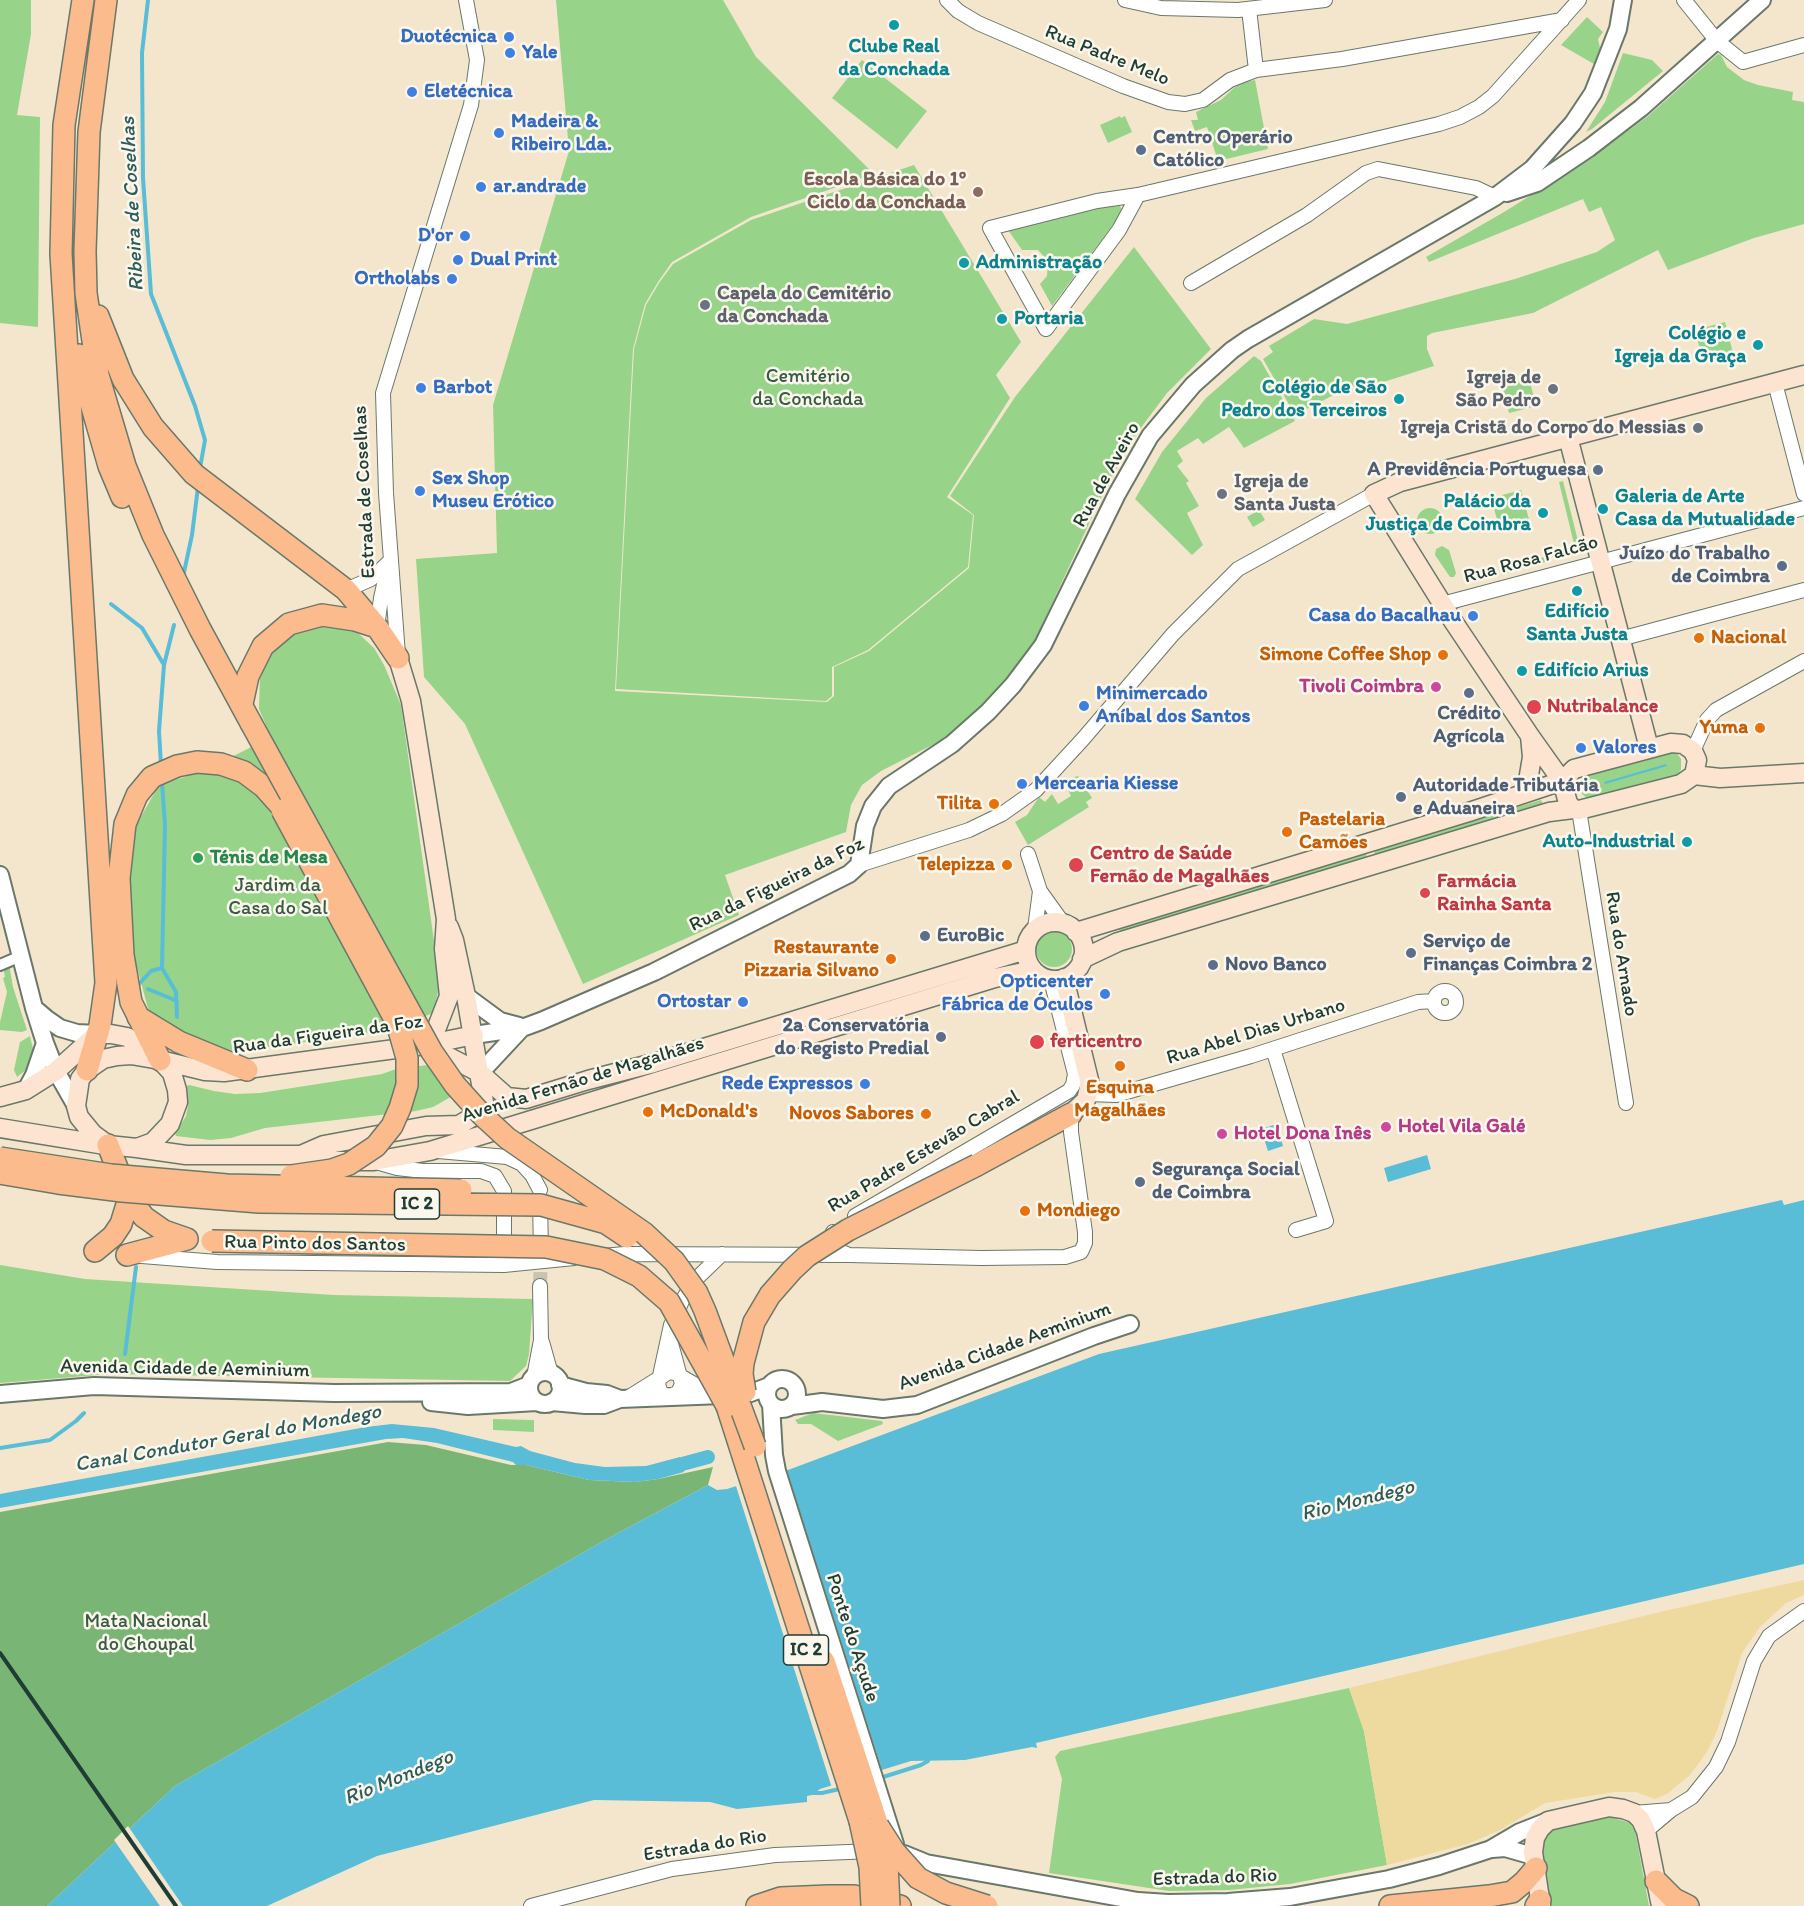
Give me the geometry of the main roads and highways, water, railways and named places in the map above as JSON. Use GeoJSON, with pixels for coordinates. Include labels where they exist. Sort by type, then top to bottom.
{"type":"FeatureCollection","features":[{"type":"Feature","properties":{"kind":"main road"},"geometry":{"type":"LineString","coordinates":[[83,0],[64,125],[61,254],[106,983],[104,1006],[97,1034],[87,1070],[78,1088],[76,1106],[79,1117],[93,1134],[108,1145],[129,1198],[144,1217],[164,1231],[187,1239],[546,1247],[605,1259],[639,1276],[669,1302],[720,1400]]}},
{"type":"Feature","properties":{"kind":"main road"},"geometry":{"type":"LineString","coordinates":[[106,0],[89,132],[85,251],[86,293],[98,375],[125,466],[153,535],[244,719],[280,805],[398,1023],[407,1058],[407,1085],[400,1108],[392,1126],[376,1146],[350,1164],[333,1170],[227,1185]]}},
{"type":"Feature","properties":{"kind":"main road"},"geometry":{"type":"LineString","coordinates":[[85,251],[99,321],[123,379],[153,427],[194,474],[346,590],[377,627],[398,658]]}},
{"type":"Feature","properties":{"kind":"main road"},"geometry":{"type":"LineString","coordinates":[[61,254],[84,379],[109,466],[141,541],[187,632],[244,719],[432,1052],[455,1085],[482,1116],[507,1138],[618,1215]]}},
{"type":"Feature","properties":{"kind":"main road"},"geometry":{"type":"LineString","coordinates":[[1576,809],[1568,803],[1562,781],[1442,604],[1374,494],[1400,482],[1804,375]]}},
{"type":"Feature","properties":{"kind":"main road"},"geometry":{"type":"LineString","coordinates":[[1568,437],[1649,748]]}},
{"type":"Feature","properties":{"kind":"main road"},"geometry":{"type":"LineString","coordinates":[[244,719],[248,676],[263,646],[289,624],[322,615],[355,620],[377,627]]}},
{"type":"Feature","properties":{"kind":"main road","name":"Estrada de Coselhas"},"geometry":{"type":"LineString","coordinates":[[398,658],[411,701],[446,920]]}},
{"type":"Feature","properties":{"kind":"main road"},"geometry":{"type":"LineString","coordinates":[[1526,793],[1532,757],[1530,736]]}},
{"type":"Feature","properties":{"kind":"main road"},"geometry":{"type":"LineString","coordinates":[[1070,927],[1083,944],[1082,959],[1078,967],[1057,979],[1044,978],[1033,970],[1026,957],[1026,950],[1035,929],[1044,924],[1053,922],[1070,927],[1386,837],[1562,781],[1574,769],[1649,748],[1671,743],[1683,744],[1693,751],[1697,760],[1694,775]]}},
{"type":"Feature","properties":{"kind":"main road"},"geometry":{"type":"LineString","coordinates":[[160,1060],[131,1002],[123,955],[119,878],[125,824],[137,795],[152,777],[177,766],[197,762],[221,764],[244,772],[264,787],[280,805]]}},
{"type":"Feature","properties":{"kind":"main road"},"geometry":{"type":"LineString","coordinates":[[1082,959],[1118,942],[1549,812],[1576,809],[1681,784],[1694,775],[1720,778],[1804,773]]}},
{"type":"Feature","properties":{"kind":"main road"},"geometry":{"type":"LineString","coordinates":[[302,1155],[324,1145],[426,1126],[454,1114],[475,1095],[480,1073],[474,1035],[454,940],[446,920]]}},
{"type":"Feature","properties":{"kind":"main road"},"geometry":{"type":"LineString","coordinates":[[425,1045],[437,1027],[449,996],[444,948],[446,920]]}},
{"type":"Feature","properties":{"kind":"main road","name":"Avenida Fernão de Magalhães"},"geometry":{"type":"LineString","coordinates":[[425,1045],[480,1073],[507,1097],[526,1099],[654,1063],[1026,950]]}},
{"type":"Feature","properties":{"kind":"main road","name":"Avenida Fernão de Magalhães"},"geometry":{"type":"LineString","coordinates":[[137,1148],[186,1155],[302,1155],[323,1161],[374,1161],[430,1151],[1002,976],[1033,970]]}},
{"type":"Feature","properties":{"kind":"main road"},"geometry":{"type":"LineString","coordinates":[[765,1446],[743,1381],[743,1363],[754,1323],[775,1288],[807,1256],[848,1230],[977,1165],[1071,1114],[1086,1100],[1089,1080],[1057,979]]}},
{"type":"Feature","properties":{"kind":"main road"},"geometry":{"type":"LineString","coordinates":[[137,1017],[179,1042],[247,1070]]}},
{"type":"Feature","properties":{"kind":"main road"},"geometry":{"type":"LineString","coordinates":[[0,1096],[26,1090],[56,1071],[97,1034],[111,1034],[127,1037],[160,1060],[176,1081],[178,1102],[171,1124],[159,1138],[137,1148],[0,1128]]}},
{"type":"Feature","properties":{"kind":"main road","name":"Rua da Figueira da Foz"},"geometry":{"type":"LineString","coordinates":[[160,1060],[205,1071],[224,1072],[425,1045],[474,1035]]}},
{"type":"Feature","properties":{"kind":"main road"},"geometry":{"type":"LineString","coordinates":[[87,1070],[104,1059],[117,1056],[131,1055],[160,1060]]}},
{"type":"Feature","properties":{"kind":"main road","name":"IC 2"},"geometry":{"type":"LineString","coordinates":[[0,1158],[111,1175],[227,1185],[517,1191],[557,1196],[618,1215],[644,1233],[674,1260],[697,1293],[728,1368],[765,1446],[883,1821],[889,1906]]}},
{"type":"Feature","properties":{"kind":"main road","name":"IC 2"},"geometry":{"type":"LineString","coordinates":[[0,1173],[122,1191],[259,1202],[541,1205],[606,1224],[656,1257],[693,1304],[720,1400],[865,1834],[872,1906]]}},
{"type":"Feature","properties":{"kind":"main road"},"geometry":{"type":"LineString","coordinates":[[95,1251],[113,1236],[121,1224],[129,1198]]}},
{"type":"Feature","properties":{"kind":"main road"},"geometry":{"type":"LineString","coordinates":[[127,1255],[187,1239]]}},
{"type":"Feature","properties":{"kind":"main road"},"geometry":{"type":"LineString","coordinates":[[1539,1904],[1534,1862],[1535,1838],[1548,1821],[1609,1808],[1634,1813],[1641,1820],[1646,1831],[1661,1906]]}},
{"type":"Feature","properties":{"kind":"main road"},"geometry":{"type":"LineString","coordinates":[[883,1821],[894,1851],[918,1878],[946,1893],[987,1906]]}},
{"type":"Feature","properties":{"kind":"main road"},"geometry":{"type":"LineString","coordinates":[[1390,1906],[1512,1892],[1524,1882],[1534,1862]]}},
{"type":"Feature","properties":{"kind":"main road"},"geometry":{"type":"LineString","coordinates":[[1656,1881],[1674,1899],[1688,1906]]}},
{"type":"Feature","properties":{"kind":"main road"},"geometry":{"type":"LineString","coordinates":[[757,1906],[781,1898],[854,1896],[900,1906]]}},
{"type":"Feature","properties":{"kind":"water"},"geometry":{"type":"Polygon","coordinates":[[[1666,764],[1667,766],[1605,784],[1604,782],[1666,764]]]}},
{"type":"Feature","properties":{"kind":"water"},"geometry":{"type":"Polygon","coordinates":[[[1277,1124],[1283,1146],[1268,1151],[1261,1129],[1277,1124]]]}},
{"type":"Feature","properties":{"kind":"water"},"geometry":{"type":"Polygon","coordinates":[[[1427,1155],[1431,1169],[1388,1182],[1384,1168],[1427,1155]]]}},
{"type":"Feature","properties":{"kind":"water","name":"Rio Mondego"},"geometry":{"type":"Polygon","coordinates":[[[1782,1200],[1784,1205],[1804,1200],[1804,1564],[1036,1743],[1037,1748],[1032,1747],[965,1760],[911,1761],[820,1789],[807,1796],[807,1802],[737,1809],[710,1802],[594,1800],[377,1856],[267,1906],[47,1906],[175,1786],[605,1540],[708,1485],[717,1490],[727,1489],[788,1470],[1099,1354],[1782,1200]]]}},
{"type":"Feature","properties":{"kind":"water","name":"Canal Condutor Geral do Mondego"},"geometry":{"type":"Polygon","coordinates":[[[392,1424],[434,1428],[516,1447],[521,1446],[530,1451],[575,1463],[605,1467],[646,1466],[680,1457],[684,1472],[635,1482],[589,1480],[526,1465],[516,1465],[513,1462],[437,1443],[403,1438],[386,1439],[0,1508],[0,1494],[392,1424]]]}},
{"type":"Feature","properties":{"kind":"waterway","name":"Ribeira de Coselhas"},"geometry":{"type":"LineString","coordinates":[[148,0],[142,53],[143,178],[151,294],[195,406],[205,440],[200,468]]}},
{"type":"Feature","properties":{"kind":"waterway"},"geometry":{"type":"LineString","coordinates":[[183,577],[192,535],[198,487]]}},
{"type":"Feature","properties":{"kind":"waterway"},"geometry":{"type":"LineString","coordinates":[[111,604],[142,628],[164,665],[159,731],[161,765]]}},
{"type":"Feature","properties":{"kind":"waterway"},"geometry":{"type":"LineString","coordinates":[[164,665],[174,625]]}},
{"type":"Feature","properties":{"kind":"waterway","name":"Ribeira de Coselhas"},"geometry":{"type":"LineString","coordinates":[[162,782],[165,825],[162,968]]}},
{"type":"Feature","properties":{"kind":"waterway"},"geometry":{"type":"LineString","coordinates":[[139,984],[151,971],[162,968],[176,992],[177,1017]]}},
{"type":"Feature","properties":{"kind":"waterway"},"geometry":{"type":"LineString","coordinates":[[148,989],[177,1001]]}},
{"type":"Feature","properties":{"kind":"waterway"},"geometry":{"type":"LineString","coordinates":[[125,1354],[136,1267]]}},
{"type":"Feature","properties":{"kind":"waterway"},"geometry":{"type":"LineString","coordinates":[[0,1448],[50,1440],[84,1413]]}},
{"type":"Feature","properties":{"kind":"waterway","name":"Canal Condutor Geral do Mondego"},"geometry":{"type":"LineString","coordinates":[[664,1469],[708,1457]]}},
{"type":"Feature","properties":{"kind":"waterway"},"geometry":{"type":"LineString","coordinates":[[880,1778],[921,1765],[928,1761],[927,1757]]}},
{"type":"Feature","properties":{"kind":"waterway"},"geometry":{"type":"LineString","coordinates":[[810,1793],[844,1788]]}},
{"type":"Feature","properties":{"kind":"tunnel"},"geometry":{"type":"LineString","coordinates":[[540,1286],[541,1255]]}},
{"type":"Feature","properties":{"kind":"railway"},"geometry":{"type":"LineString","coordinates":[[0,1653],[176,1906]]}},
{"type":"Feature","properties":{"kind":"place","name":"Clube Real da Conchada"},"geometry":{"type":"Point","coordinates":[894,25]}},
{"type":"Feature","properties":{"kind":"place","name":"Duotécnica"},"geometry":{"type":"Point","coordinates":[509,37]}},
{"type":"Feature","properties":{"kind":"place","name":"Yale"},"geometry":{"type":"Point","coordinates":[510,53]}},
{"type":"Feature","properties":{"kind":"place","name":"Eletécnica"},"geometry":{"type":"Point","coordinates":[412,92]}},
{"type":"Feature","properties":{"kind":"place","name":"Madeira & Ribeiro Lda."},"geometry":{"type":"Point","coordinates":[499,133]}},
{"type":"Feature","properties":{"kind":"place","name":"Centro Operário Católico"},"geometry":{"type":"Point","coordinates":[1141,150]}},
{"type":"Feature","properties":{"kind":"place","name":"ar.andrade"},"geometry":{"type":"Point","coordinates":[481,187]}},
{"type":"Feature","properties":{"kind":"place","name":"Escola Básica do 1º Ciclo da Conchada"},"geometry":{"type":"Point","coordinates":[978,192]}},
{"type":"Feature","properties":{"kind":"place","name":"D'or"},"geometry":{"type":"Point","coordinates":[465,236]}},
{"type":"Feature","properties":{"kind":"place","name":"Dual Print"},"geometry":{"type":"Point","coordinates":[458,260]}},
{"type":"Feature","properties":{"kind":"place","name":"Administração"},"geometry":{"type":"Point","coordinates":[964,263]}},
{"type":"Feature","properties":{"kind":"place","name":"Ortholabs"},"geometry":{"type":"Point","coordinates":[452,279]}},
{"type":"Feature","properties":{"kind":"place","name":"Capela do Cemitério da Conchada"},"geometry":{"type":"Point","coordinates":[705,305]}},
{"type":"Feature","properties":{"kind":"place","name":"Portaria"},"geometry":{"type":"Point","coordinates":[1002,319]}},
{"type":"Feature","properties":{"kind":"place","name":"Colégio e Igreja da Graça"},"geometry":{"type":"Point","coordinates":[1758,345]}},
{"type":"Feature","properties":{"kind":"place","name":"Barbot"},"geometry":{"type":"Point","coordinates":[421,388]}},
{"type":"Feature","properties":{"kind":"place","name":"Igreja de São Pedro"},"geometry":{"type":"Point","coordinates":[1553,389]}},
{"type":"Feature","properties":{"kind":"place","name":"Colégio de São Pedro dos Terceiros"},"geometry":{"type":"Point","coordinates":[1399,399]}},
{"type":"Feature","properties":{"kind":"place","name":"Igreja Cristã do Corpo do Messias"},"geometry":{"type":"Point","coordinates":[1698,428]}},
{"type":"Feature","properties":{"kind":"place","name":"A Previdência Portuguesa"},"geometry":{"type":"Point","coordinates":[1598,470]}},
{"type":"Feature","properties":{"kind":"place","name":"Sex Shop Museu Erótico"},"geometry":{"type":"Point","coordinates":[420,491]}},
{"type":"Feature","properties":{"kind":"place","name":"Igreja de Santa Justa"},"geometry":{"type":"Point","coordinates":[1222,494]}},
{"type":"Feature","properties":{"kind":"place","name":"Galeria de Arte Casa da Mutualidade"},"geometry":{"type":"Point","coordinates":[1603,509]}},
{"type":"Feature","properties":{"kind":"place","name":"Palácio da Justiça de Coimbra"},"geometry":{"type":"Point","coordinates":[1543,513]}},
{"type":"Feature","properties":{"kind":"place","name":"Juízo do Trabalho de Coimbra"},"geometry":{"type":"Point","coordinates":[1782,566]}},
{"type":"Feature","properties":{"kind":"place","name":"Edifício Santa Justa"},"geometry":{"type":"Point","coordinates":[1577,591]}},
{"type":"Feature","properties":{"kind":"place","name":"Casa do Bacalhau"},"geometry":{"type":"Point","coordinates":[1473,616]}},
{"type":"Feature","properties":{"kind":"place","name":"Nacional"},"geometry":{"type":"Point","coordinates":[1699,638]}},
{"type":"Feature","properties":{"kind":"place","name":"Simone Coffee Shop"},"geometry":{"type":"Point","coordinates":[1443,655]}},
{"type":"Feature","properties":{"kind":"place","name":"Edifício Arius"},"geometry":{"type":"Point","coordinates":[1522,671]}},
{"type":"Feature","properties":{"kind":"place","name":"Tivoli Coimbra"},"geometry":{"type":"Point","coordinates":[1436,687]}},
{"type":"Feature","properties":{"kind":"place","name":"Crédito Agrícola"},"geometry":{"type":"Point","coordinates":[1469,693]}},
{"type":"Feature","properties":{"kind":"place","name":"Minimercado Aníbal dos Santos"},"geometry":{"type":"Point","coordinates":[1084,706]}},
{"type":"Feature","properties":{"kind":"place","name":"Nutribalance"},"geometry":{"type":"Point","coordinates":[1534,707]}},
{"type":"Feature","properties":{"kind":"place","name":"Yuma"},"geometry":{"type":"Point","coordinates":[1760,728]}},
{"type":"Feature","properties":{"kind":"place","name":"Valores"},"geometry":{"type":"Point","coordinates":[1581,748]}},
{"type":"Feature","properties":{"kind":"place","name":"Mercearia Kiesse"},"geometry":{"type":"Point","coordinates":[1022,784]}},
{"type":"Feature","properties":{"kind":"place","name":"Autoridade Tributária e Aduaneira"},"geometry":{"type":"Point","coordinates":[1401,797]}},
{"type":"Feature","properties":{"kind":"place","name":"Tilita"},"geometry":{"type":"Point","coordinates":[994,804]}},
{"type":"Feature","properties":{"kind":"place","name":"Pastelaria Camões"},"geometry":{"type":"Point","coordinates":[1287,832]}},
{"type":"Feature","properties":{"kind":"place","name":"Auto-Industrial"},"geometry":{"type":"Point","coordinates":[1687,842]}},
{"type":"Feature","properties":{"kind":"place","name":"Ténis de Mesa"},"geometry":{"type":"Point","coordinates":[198,858]}},
{"type":"Feature","properties":{"kind":"place","name":"Telepizza"},"geometry":{"type":"Point","coordinates":[1007,865]}},
{"type":"Feature","properties":{"kind":"place","name":"Centro de Saúde Fernão de Magalhães"},"geometry":{"type":"Point","coordinates":[1076,865]}},
{"type":"Feature","properties":{"kind":"place","name":"Farmácia Rainha Santa"},"geometry":{"type":"Point","coordinates":[1425,893]}},
{"type":"Feature","properties":{"kind":"place","name":"EuroBic"},"geometry":{"type":"Point","coordinates":[925,936]}},
{"type":"Feature","properties":{"kind":"place","name":"Serviço de Finanças Coimbra 2"},"geometry":{"type":"Point","coordinates":[1411,953]}},
{"type":"Feature","properties":{"kind":"place","name":"Restaurante Pizzaria Silvano"},"geometry":{"type":"Point","coordinates":[891,959]}},
{"type":"Feature","properties":{"kind":"place","name":"Novo Banco"},"geometry":{"type":"Point","coordinates":[1213,965]}},
{"type":"Feature","properties":{"kind":"place","name":"Opticenter Fábrica de Óculos"},"geometry":{"type":"Point","coordinates":[1105,994]}},
{"type":"Feature","properties":{"kind":"place","name":"Ortostar"},"geometry":{"type":"Point","coordinates":[743,1002]}},
{"type":"Feature","properties":{"kind":"place","name":"2a Conservatória do Registo Predial"},"geometry":{"type":"Point","coordinates":[941,1037]}},
{"type":"Feature","properties":{"kind":"place","name":"ferticentro"},"geometry":{"type":"Point","coordinates":[1037,1042]}},
{"type":"Feature","properties":{"kind":"place","name":"Esquina Magalhães"},"geometry":{"type":"Point","coordinates":[1120,1066]}},
{"type":"Feature","properties":{"kind":"place","name":"Rede Expressos"},"geometry":{"type":"Point","coordinates":[865,1084]}},
{"type":"Feature","properties":{"kind":"place","name":"McDonald's"},"geometry":{"type":"Point","coordinates":[648,1112]}},
{"type":"Feature","properties":{"kind":"place","name":"Novos Sabores"},"geometry":{"type":"Point","coordinates":[926,1114]}},
{"type":"Feature","properties":{"kind":"place","name":"Hotel Vila Galé"},"geometry":{"type":"Point","coordinates":[1386,1127]}},
{"type":"Feature","properties":{"kind":"place","name":"Hotel Dona Inês"},"geometry":{"type":"Point","coordinates":[1222,1134]}},
{"type":"Feature","properties":{"kind":"place","name":"Segurança Social de Coimbra"},"geometry":{"type":"Point","coordinates":[1140,1182]}},
{"type":"Feature","properties":{"kind":"place","name":"Mondiego"},"geometry":{"type":"Point","coordinates":[1025,1211]}},
{"type":"Feature","properties":{"kind":"park label","name":"Cemitério da Conchada"},"geometry":{"type":"Point","coordinates":[808,388]}},
{"type":"Feature","properties":{"kind":"park label","name":"Jardim da Casa do Sal"},"geometry":{"type":"Point","coordinates":[278,898]}},
{"type":"Feature","properties":{"kind":"park label","name":"Mata Nacional do Choupal"},"geometry":{"type":"Point","coordinates":[146,1634]}}]}
